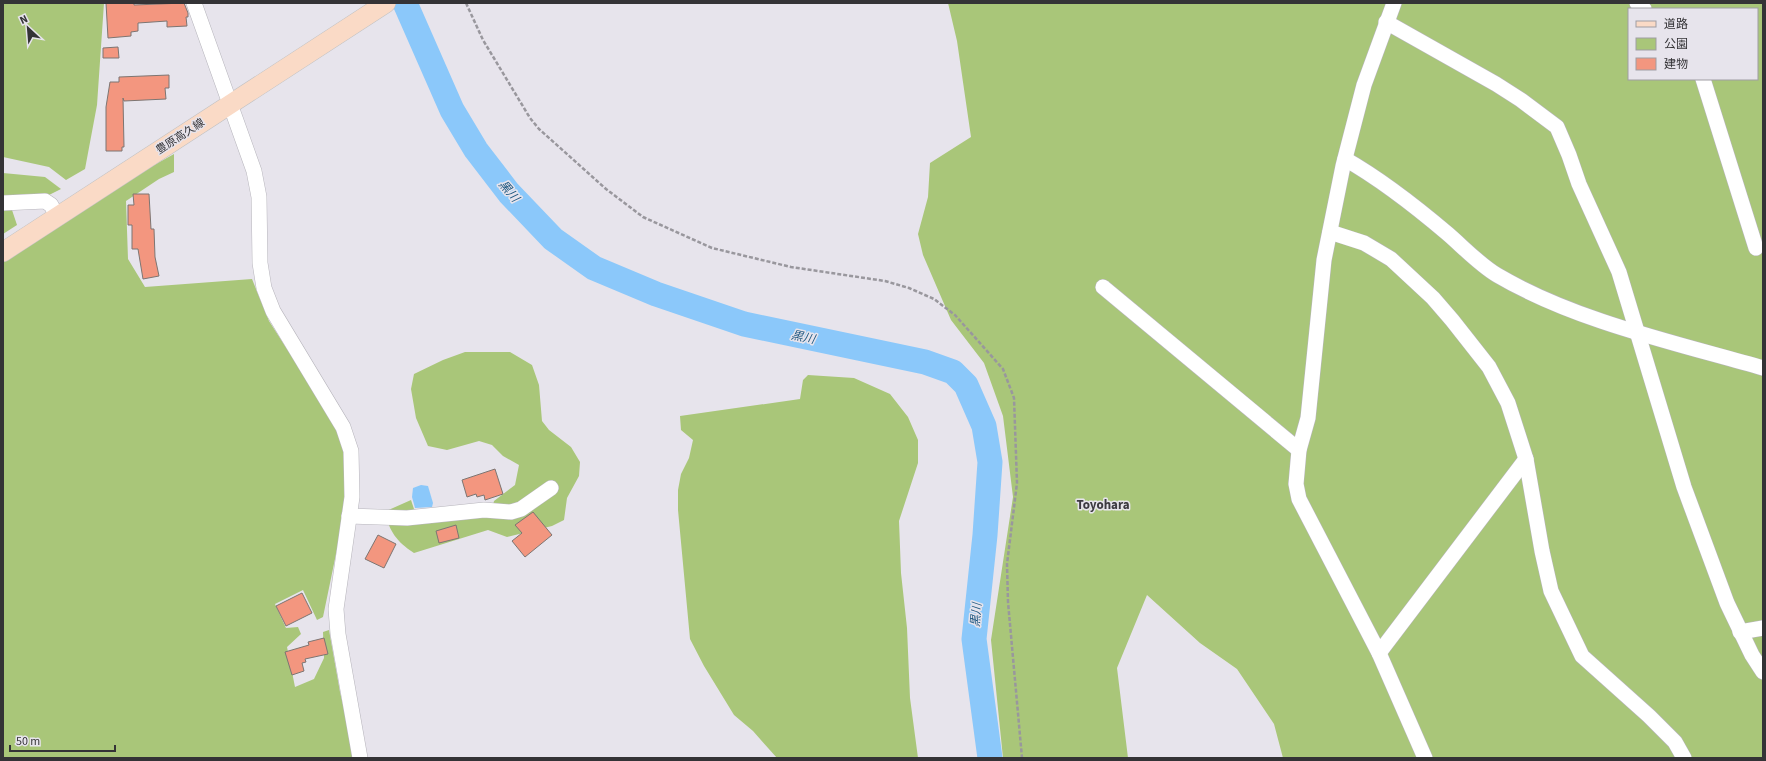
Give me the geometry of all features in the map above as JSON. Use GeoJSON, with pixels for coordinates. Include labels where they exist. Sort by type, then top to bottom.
{"type":"FeatureCollection","features":[{"type":"Feature","properties":{"kind":"main road","name":"豊原高久線"},"geometry":{"type":"LineString","coordinates":[[3,252],[386,3]]}},
{"type":"Feature","properties":{"kind":"street"},"geometry":{"type":"LineString","coordinates":[[194,3],[231,103],[240,136],[254,172],[259,198],[260,263],[264,288],[273,311],[343,427],[351,451],[353,474],[349,516],[336,609],[338,634],[360,758]]}},
{"type":"Feature","properties":{"kind":"street"},"geometry":{"type":"LineString","coordinates":[[1394,3],[1364,85],[1345,159],[1324,260],[1308,418],[1299,450],[1296,484],[1299,499],[1379,653],[1425,758]]}},
{"type":"Feature","properties":{"kind":"street"},"geometry":{"type":"LineString","coordinates":[[1386,22],[1496,84],[1521,100],[1557,127],[1579,184],[1619,272],[1684,487],[1726,603],[1752,655],[1763,672]]}},
{"type":"Feature","properties":{"kind":"street"},"geometry":{"type":"LineString","coordinates":[[1703,80],[1756,248]]}},
{"type":"Feature","properties":{"kind":"street"},"geometry":{"type":"LineString","coordinates":[[1345,159],[1371,174],[1412,204],[1496,274],[1533,293],[1570,308],[1638,331],[1763,368]]}},
{"type":"Feature","properties":{"kind":"street"},"geometry":{"type":"LineString","coordinates":[[3,203],[45,202],[51,205],[57,216]]}},
{"type":"Feature","properties":{"kind":"street"},"geometry":{"type":"LineString","coordinates":[[1330,232],[1364,243],[1391,259],[1433,298],[1489,367],[1508,404],[1526,459],[1542,551],[1551,591],[1582,656],[1649,716],[1675,742],[1684,758]]}},
{"type":"Feature","properties":{"kind":"street"},"geometry":{"type":"LineString","coordinates":[[1103,287],[1299,450]]}},
{"type":"Feature","properties":{"kind":"street"},"geometry":{"type":"LineString","coordinates":[[1379,653],[1526,459]]}},
{"type":"Feature","properties":{"kind":"street"},"geometry":{"type":"LineString","coordinates":[[349,516],[407,518],[484,510],[510,512],[521,509],[551,488]]}},
{"type":"Feature","properties":{"kind":"street"},"geometry":{"type":"LineString","coordinates":[[1740,632],[1763,628]]}},
{"type":"Feature","properties":{"kind":"path"},"geometry":{"type":"LineString","coordinates":[[466,3],[483,40],[530,118],[539,129],[606,189],[643,217],[712,248],[791,267],[884,281],[909,288],[934,299],[955,315],[1003,369],[1014,398],[1017,482],[1007,564],[1008,602],[1022,758]]}},
{"type":"Feature","properties":{"kind":"green space"},"geometry":{"type":"Polygon","coordinates":[[[3,3],[104,3],[97,105],[85,169],[66,180],[49,167],[3,157],[3,3]]]}},
{"type":"Feature","properties":{"kind":"green space"},"geometry":{"type":"Polygon","coordinates":[[[948,3],[1763,3],[1763,758],[1283,758],[1274,724],[1237,669],[1200,643],[1147,595],[1117,668],[1128,758],[1003,758],[991,640],[1013,497],[1003,416],[984,363],[951,320],[923,255],[918,234],[928,197],[930,163],[971,137],[957,41],[948,3]]]}},
{"type":"Feature","properties":{"kind":"green space"},"geometry":{"type":"Polygon","coordinates":[[[174,154],[174,172],[159,179],[126,201],[128,259],[145,287],[252,279],[269,321],[339,430],[347,454],[348,496],[323,617],[317,620],[303,590],[275,604],[286,628],[298,627],[301,634],[287,647],[295,687],[314,679],[324,658],[323,632],[329,630],[340,692],[356,758],[3,758],[3,259],[129,179],[174,154]]]}},
{"type":"Feature","properties":{"kind":"green space"},"geometry":{"type":"Polygon","coordinates":[[[3,173],[45,177],[61,189],[49,195],[3,198],[3,173]]]}},
{"type":"Feature","properties":{"kind":"green space"},"geometry":{"type":"Polygon","coordinates":[[[3,210],[12,210],[17,225],[3,234],[3,210]]]}},
{"type":"Feature","properties":{"kind":"green space"},"geometry":{"type":"Polygon","coordinates":[[[465,352],[510,352],[532,365],[539,385],[542,421],[549,430],[571,447],[580,462],[579,476],[567,498],[564,520],[552,526],[507,537],[488,530],[414,553],[395,536],[389,526],[384,512],[411,500],[414,509],[491,514],[494,501],[515,485],[519,465],[503,456],[492,445],[479,441],[447,450],[428,446],[416,418],[411,389],[414,374],[443,360],[465,352]]]}},
{"type":"Feature","properties":{"kind":"green space"},"geometry":{"type":"Polygon","coordinates":[[[808,375],[854,378],[890,394],[908,417],[918,440],[918,463],[899,521],[901,573],[907,628],[910,698],[918,758],[777,758],[753,731],[734,715],[704,666],[690,639],[678,510],[678,490],[681,474],[689,458],[693,440],[681,430],[680,416],[800,399],[803,380],[808,375]]]}},
{"type":"Feature","properties":{"kind":"water"},"geometry":{"type":"Polygon","coordinates":[[[421,485],[428,486],[433,503],[432,507],[415,508],[412,497],[413,488],[421,485]]]}},
{"type":"Feature","properties":{"kind":"building"},"geometry":{"type":"Polygon","coordinates":[[[106,3],[134,3],[134,5],[184,3],[188,13],[188,17],[186,17],[187,26],[167,27],[167,21],[138,23],[138,31],[131,32],[131,36],[108,38],[106,3]]]}},
{"type":"Feature","properties":{"kind":"building"},"geometry":{"type":"Polygon","coordinates":[[[118,47],[119,58],[103,58],[103,48],[118,47]]]}},
{"type":"Feature","properties":{"kind":"building"},"geometry":{"type":"Polygon","coordinates":[[[169,75],[169,88],[165,88],[166,99],[124,101],[123,98],[124,147],[122,147],[122,151],[106,151],[106,107],[110,82],[119,82],[119,77],[169,75]]]}},
{"type":"Feature","properties":{"kind":"building"},"geometry":{"type":"Polygon","coordinates":[[[133,194],[149,194],[151,229],[154,229],[155,257],[159,276],[143,279],[138,249],[132,249],[132,225],[128,225],[128,205],[134,205],[133,194]]]}},
{"type":"Feature","properties":{"kind":"building"},"geometry":{"type":"Polygon","coordinates":[[[495,469],[503,494],[485,500],[484,495],[477,497],[476,494],[467,497],[462,480],[495,469]]]}},
{"type":"Feature","properties":{"kind":"building"},"geometry":{"type":"Polygon","coordinates":[[[533,512],[552,535],[525,557],[512,541],[522,533],[515,525],[533,512]]]}},
{"type":"Feature","properties":{"kind":"building"},"geometry":{"type":"Polygon","coordinates":[[[456,525],[459,538],[439,543],[436,531],[456,525]]]}},
{"type":"Feature","properties":{"kind":"building"},"geometry":{"type":"Polygon","coordinates":[[[378,535],[396,544],[384,568],[365,559],[378,535]]]}},
{"type":"Feature","properties":{"kind":"building"},"geometry":{"type":"Polygon","coordinates":[[[302,593],[312,613],[286,626],[276,606],[302,593]]]}},
{"type":"Feature","properties":{"kind":"building"},"geometry":{"type":"Polygon","coordinates":[[[324,638],[328,654],[305,659],[306,662],[302,663],[304,671],[292,675],[285,652],[309,645],[308,642],[324,638]]]}},
{"type":"Feature","properties":{"kind":"waterway","name":"黒川"},"geometry":{"type":"LineString","coordinates":[[405,3],[452,110],[476,150],[509,193],[553,239],[594,268],[656,294],[744,324],[925,362],[953,372],[966,385],[984,426],[990,462],[985,535],[974,639],[990,758]]}},
{"type":"Feature","properties":{"kind":"district","name":"Toyohara"},"geometry":{"type":"Point","coordinates":[1103,504]}}]}
